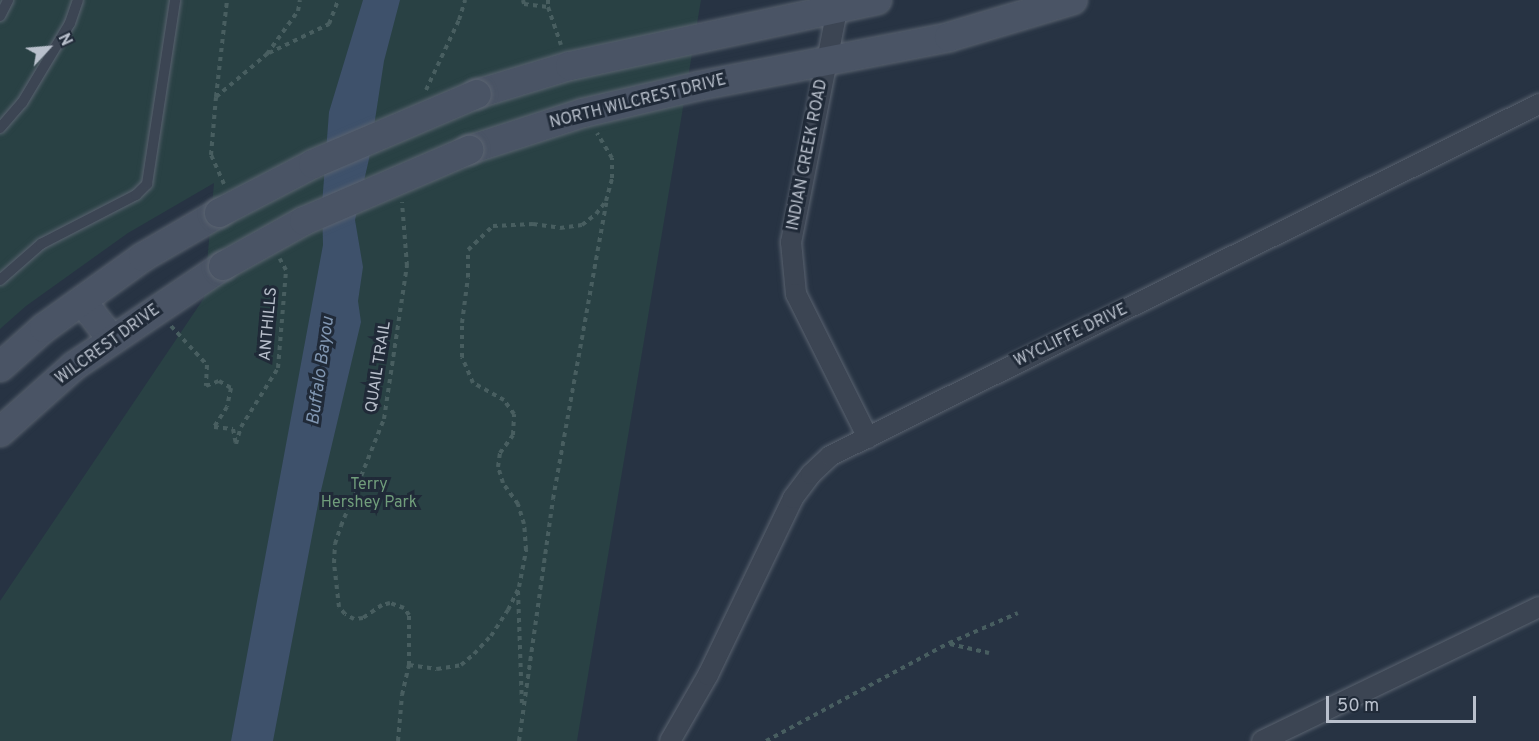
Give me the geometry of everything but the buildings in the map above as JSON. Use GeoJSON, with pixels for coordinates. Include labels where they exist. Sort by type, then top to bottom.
{"type":"FeatureCollection","features":[{"type":"Feature","properties":{"kind":"main road"},"geometry":{"type":"LineString","coordinates":[[0,367],[44,328],[143,257],[219,213],[313,164],[477,94],[570,66],[838,4],[877,0]]}},
{"type":"Feature","properties":{"kind":"main road","name":"NORTH WILCREST DRIVE"},"geometry":{"type":"LineString","coordinates":[[223,266],[304,221],[469,150],[584,113],[698,86],[949,37],[1073,0]]}},
{"type":"Feature","properties":{"kind":"main road","name":"WILCREST DRIVE"},"geometry":{"type":"LineString","coordinates":[[0,432],[74,366],[223,266]]}},
{"type":"Feature","properties":{"kind":"main road"},"geometry":{"type":"LineString","coordinates":[[82,301],[112,340]]}},
{"type":"Feature","properties":{"kind":"street","name":"INDIAN CREEK ROAD"},"geometry":{"type":"LineString","coordinates":[[838,4],[791,242],[796,294],[868,438]]}},
{"type":"Feature","properties":{"kind":"street","name":"WYCLIFFE DRIVE"},"geometry":{"type":"LineString","coordinates":[[670,741],[708,675],[793,498],[811,474],[830,456],[1539,104]]}},
{"type":"Feature","properties":{"kind":"street"},"geometry":{"type":"LineString","coordinates":[[1274,738],[1539,607]]}},
{"type":"Feature","properties":{"kind":"lane"},"geometry":{"type":"LineString","coordinates":[[0,16],[8,0]]}},
{"type":"Feature","properties":{"kind":"lane"},"geometry":{"type":"LineString","coordinates":[[0,128],[22,103],[70,23],[78,0]]}},
{"type":"Feature","properties":{"kind":"lane"},"geometry":{"type":"LineString","coordinates":[[0,280],[41,244],[136,195],[147,184],[175,0]]}},
{"type":"Feature","properties":{"kind":"path"},"geometry":{"type":"LineString","coordinates":[[219,213],[225,184],[211,155],[227,0]]}},
{"type":"Feature","properties":{"kind":"path"},"geometry":{"type":"LineString","coordinates":[[216,97],[267,54],[298,11],[300,0]]}},
{"type":"Feature","properties":{"kind":"path"},"geometry":{"type":"LineString","coordinates":[[267,54],[329,24],[338,0]]}},
{"type":"Feature","properties":{"kind":"path"},"geometry":{"type":"LineString","coordinates":[[422,100],[459,20],[465,0]]}},
{"type":"Feature","properties":{"kind":"path"},"geometry":{"type":"LineString","coordinates":[[548,0],[548,7]]}},
{"type":"Feature","properties":{"kind":"path"},"geometry":{"type":"LineString","coordinates":[[519,741],[553,499],[612,178],[612,158],[601,137],[586,124],[584,113]]}},
{"type":"Feature","properties":{"kind":"path"},"geometry":{"type":"LineString","coordinates":[[225,184],[233,183]]}},
{"type":"Feature","properties":{"kind":"path","name":"QUAIL TRAIL"},"geometry":{"type":"LineString","coordinates":[[398,741],[402,694],[409,665],[411,627],[404,608],[390,603],[382,605],[363,618],[354,619],[339,607],[334,579],[335,544],[384,419],[407,266],[402,200]]}},
{"type":"Feature","properties":{"kind":"path"},"geometry":{"type":"LineString","coordinates":[[522,714],[518,590],[526,550],[524,524],[518,504],[503,483],[498,467],[500,453],[513,435],[514,414],[504,400],[473,383],[462,357],[462,323],[468,277],[468,250],[494,226],[533,224],[560,228],[582,225],[596,214],[606,201]]}},
{"type":"Feature","properties":{"kind":"path","name":"ANTHILLS"},"geometry":{"type":"LineString","coordinates":[[157,310],[207,365],[206,386],[219,381],[231,388],[226,408],[214,427],[233,429],[236,444],[241,427],[278,368],[286,270],[279,258]]}},
{"type":"Feature","properties":{"kind":"path"},"geometry":{"type":"LineString","coordinates":[[409,665],[437,669],[461,665],[491,636],[518,590]]}},
{"type":"Feature","properties":{"kind":"path"},"geometry":{"type":"LineString","coordinates":[[766,741],[949,643],[1017,613]]}},
{"type":"Feature","properties":{"kind":"path"},"geometry":{"type":"LineString","coordinates":[[949,643],[989,653]]}},
{"type":"Feature","properties":{"kind":"green space","name":"Terry Hershey Park"},"geometry":{"type":"Polygon","coordinates":[[[0,0],[701,0],[577,741],[0,741],[0,601],[204,298],[214,183],[128,233],[26,306],[0,329],[0,0]]]}},
{"type":"Feature","properties":{"kind":"water","name":"Buffalo Bayou"},"geometry":{"type":"Polygon","coordinates":[[[363,0],[400,0],[384,61],[369,159],[355,220],[363,267],[358,301],[361,322],[319,499],[273,741],[231,741],[323,245],[322,205],[329,112],[363,0]]]}}]}
